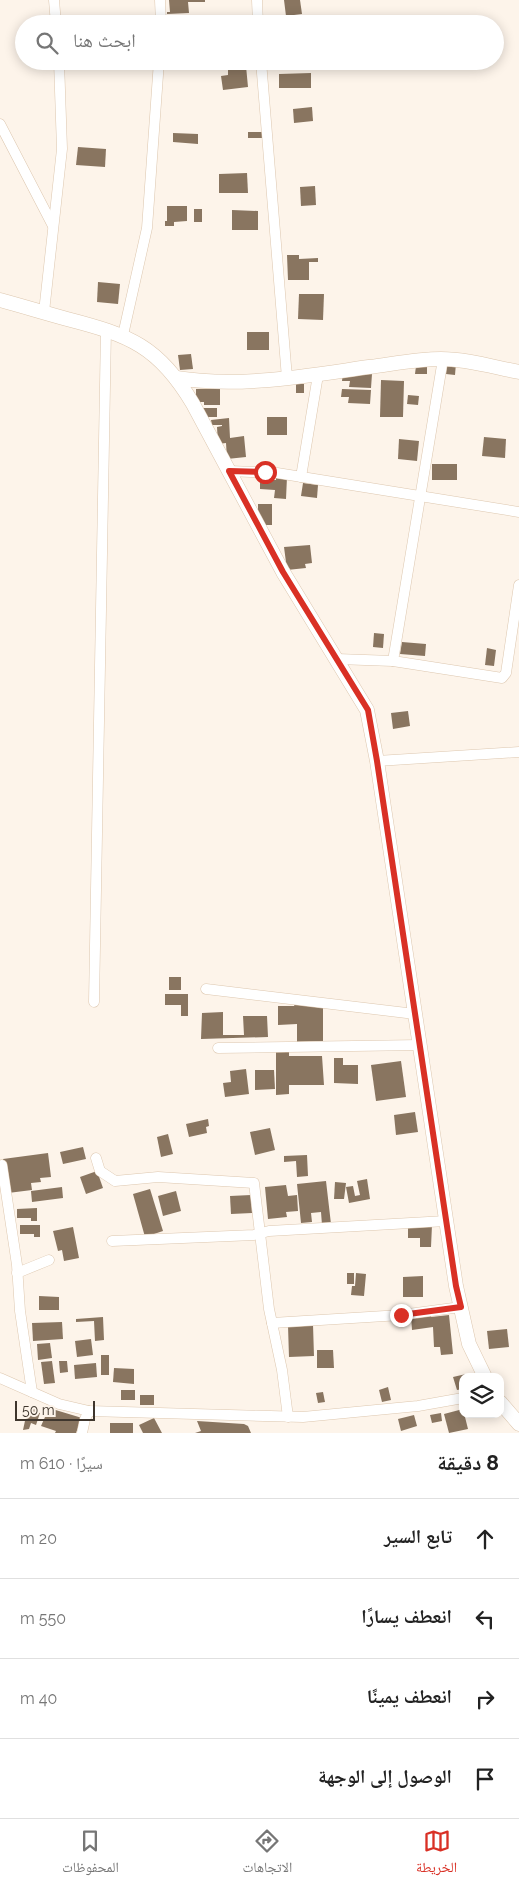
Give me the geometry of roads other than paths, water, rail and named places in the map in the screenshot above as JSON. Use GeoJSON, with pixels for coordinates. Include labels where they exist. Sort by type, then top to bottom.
{"type":"FeatureCollection","features":[{"type":"Feature","properties":{"kind":"street"},"geometry":{"type":"LineString","coordinates":[[54,0],[55,15]]}},
{"type":"Feature","properties":{"kind":"street"},"geometry":{"type":"LineString","coordinates":[[160,0],[161,15]]}},
{"type":"Feature","properties":{"kind":"street"},"geometry":{"type":"LineString","coordinates":[[256,0],[257,15]]}},
{"type":"Feature","properties":{"kind":"street"},"geometry":{"type":"LineString","coordinates":[[44,312],[62,149],[59,70]]}},
{"type":"Feature","properties":{"kind":"street"},"geometry":{"type":"LineString","coordinates":[[123,336],[146,228],[158,70]]}},
{"type":"Feature","properties":{"kind":"street"},"geometry":{"type":"LineString","coordinates":[[262,70],[287,378]]}},
{"type":"Feature","properties":{"kind":"street"},"geometry":{"type":"LineString","coordinates":[[0,124],[53,227]]}},
{"type":"Feature","properties":{"kind":"street"},"geometry":{"type":"LineString","coordinates":[[0,300],[106,329],[123,336],[156,356],[176,378],[194,404],[283,572],[368,710],[446,1221],[469,1344],[483,1373]]}},
{"type":"Feature","properties":{"kind":"street"},"geometry":{"type":"LineString","coordinates":[[94,1002],[106,329]]}},
{"type":"Feature","properties":{"kind":"street"},"geometry":{"type":"LineString","coordinates":[[176,378],[221,382],[287,378],[414,361],[443,359],[466,361],[519,372]]}},
{"type":"Feature","properties":{"kind":"street"},"geometry":{"type":"LineString","coordinates":[[393,661],[443,359]]}},
{"type":"Feature","properties":{"kind":"street"},"geometry":{"type":"LineString","coordinates":[[302,477],[318,375]]}},
{"type":"Feature","properties":{"kind":"street"},"geometry":{"type":"LineString","coordinates":[[229,471],[265,472],[302,477],[519,512]]}},
{"type":"Feature","properties":{"kind":"street"},"geometry":{"type":"LineString","coordinates":[[337,659],[393,661],[502,678],[506,673],[519,585]]}},
{"type":"Feature","properties":{"kind":"street"},"geometry":{"type":"LineString","coordinates":[[377,761],[519,752]]}},
{"type":"Feature","properties":{"kind":"street"},"geometry":{"type":"LineString","coordinates":[[206,989],[415,1014]]}},
{"type":"Feature","properties":{"kind":"street"},"geometry":{"type":"LineString","coordinates":[[218,1048],[420,1045]]}},
{"type":"Feature","properties":{"kind":"street"},"geometry":{"type":"LineString","coordinates":[[96,1158],[100,1171],[115,1181],[166,1178],[254,1183],[272,1324],[282,1370],[288,1417]]}},
{"type":"Feature","properties":{"kind":"street"},"geometry":{"type":"LineString","coordinates":[[2,1164],[32,1392]]}},
{"type":"Feature","properties":{"kind":"street"},"geometry":{"type":"LineString","coordinates":[[112,1241],[261,1234],[269,1231],[446,1221]]}},
{"type":"Feature","properties":{"kind":"street"},"geometry":{"type":"LineString","coordinates":[[17,1273],[49,1260]]}},
{"type":"Feature","properties":{"kind":"street"},"geometry":{"type":"LineString","coordinates":[[272,1324],[401,1315],[461,1307]]}},
{"type":"Feature","properties":{"kind":"street"},"geometry":{"type":"LineString","coordinates":[[0,1378],[59,1404],[89,1411],[303,1417],[418,1406],[459,1399]]}},
{"type":"Feature","properties":{"kind":"street"},"geometry":{"type":"LineString","coordinates":[[504,1407],[519,1424]]}},
{"type":"Feature","properties":{"kind":"street"},"geometry":{"type":"LineString","coordinates":[[82,1433],[89,1411]]}}]}
